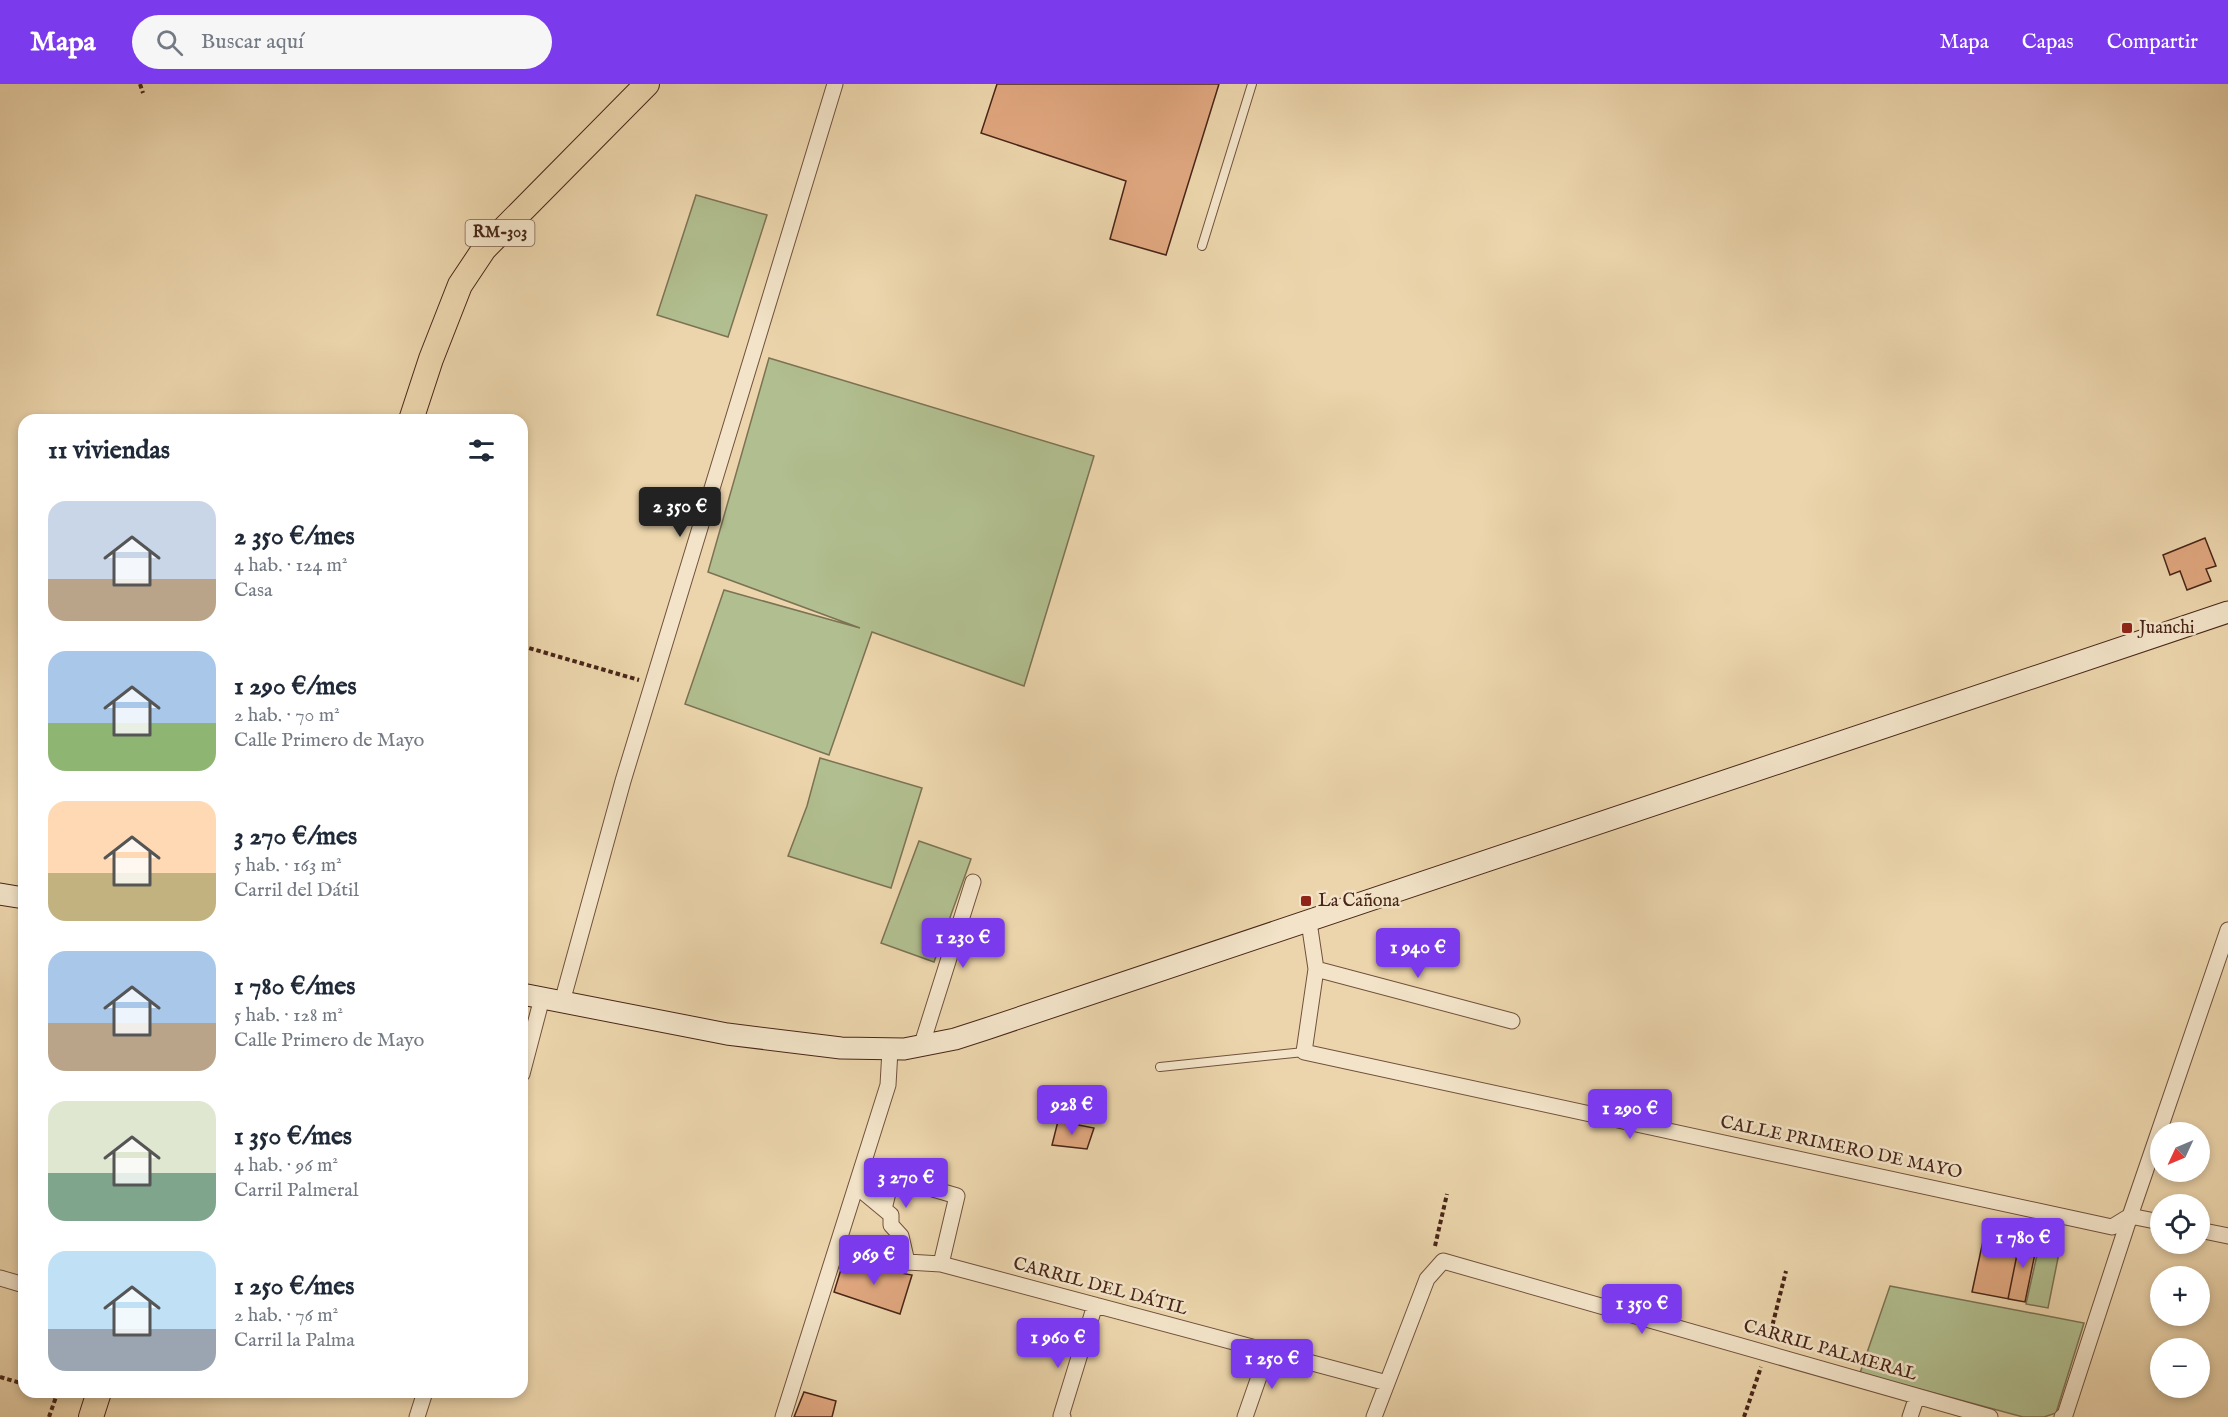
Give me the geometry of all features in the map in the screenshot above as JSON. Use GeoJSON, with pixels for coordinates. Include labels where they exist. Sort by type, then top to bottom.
{"type":"FeatureCollection","features":[{"type":"Feature","properties":{"kind":"highway","name":"RM-303"},"geometry":{"type":"LineString","coordinates":[[413,414],[431,359],[460,285],[484,249],[647,84]]}},
{"type":"Feature","properties":{"kind":"highway"},"geometry":{"type":"LineString","coordinates":[[91,1417],[97,1398]]}},
{"type":"Feature","properties":{"kind":"main road"},"geometry":{"type":"LineString","coordinates":[[542,998],[737,1035],[806,1045],[890,1050],[921,1047],[986,1029],[1309,922],[2228,612]]}},
{"type":"Feature","properties":{"kind":"main road"},"geometry":{"type":"LineString","coordinates":[[0,894],[18,897]]}},
{"type":"Feature","properties":{"kind":"street"},"geometry":{"type":"LineString","coordinates":[[528,1051],[542,998],[623,781],[835,84]]}},
{"type":"Feature","properties":{"kind":"street"},"geometry":{"type":"LineString","coordinates":[[921,1047],[973,882]]}},
{"type":"Feature","properties":{"kind":"street"},"geometry":{"type":"LineString","coordinates":[[1304,1052],[1316,969],[1309,922]]}},
{"type":"Feature","properties":{"kind":"street"},"geometry":{"type":"LineString","coordinates":[[2062,1417],[2065,1415],[2228,930]]}},
{"type":"Feature","properties":{"kind":"street"},"geometry":{"type":"LineString","coordinates":[[1316,969],[1512,1021]]}},
{"type":"Feature","properties":{"kind":"street"},"geometry":{"type":"LineString","coordinates":[[783,1417],[888,1085],[890,1050]]}},
{"type":"Feature","properties":{"kind":"street","name":"CALLE PRIMERO DE MAYO"},"geometry":{"type":"LineString","coordinates":[[1304,1052],[2112,1227],[2130,1216]]}},
{"type":"Feature","properties":{"kind":"street"},"geometry":{"type":"LineString","coordinates":[[884,1209],[892,1177],[957,1196],[941,1264]]}},
{"type":"Feature","properties":{"kind":"street"},"geometry":{"type":"LineString","coordinates":[[856,1186],[891,1215],[891,1225],[901,1236],[907,1262]]}},
{"type":"Feature","properties":{"kind":"street"},"geometry":{"type":"LineString","coordinates":[[2130,1216],[2150,1220]]}},
{"type":"Feature","properties":{"kind":"street"},"geometry":{"type":"LineString","coordinates":[[2210,1232],[2228,1236]]}},
{"type":"Feature","properties":{"kind":"street","name":"CARRIL DEL DÁTIL"},"geometry":{"type":"LineString","coordinates":[[837,1249],[887,1263],[941,1264],[1387,1383]]}},
{"type":"Feature","properties":{"kind":"street","name":"CARRIL PALMERAL"},"geometry":{"type":"LineString","coordinates":[[1374,1417],[1427,1279],[1443,1261],[1990,1417]]}},
{"type":"Feature","properties":{"kind":"street"},"geometry":{"type":"LineString","coordinates":[[0,1278],[18,1283]]}},
{"type":"Feature","properties":{"kind":"street"},"geometry":{"type":"LineString","coordinates":[[1063,1417],[1060,1416],[1095,1305]]}},
{"type":"Feature","properties":{"kind":"street"},"geometry":{"type":"LineString","coordinates":[[1245,1417],[1268,1352]]}},
{"type":"Feature","properties":{"kind":"street"},"geometry":{"type":"LineString","coordinates":[[1910,1417],[1917,1396]]}},
{"type":"Feature","properties":{"kind":"street"},"geometry":{"type":"LineString","coordinates":[[417,1417],[423,1398]]}},
{"type":"Feature","properties":{"kind":"lane"},"geometry":{"type":"LineString","coordinates":[[1202,246],[1252,84]]}},
{"type":"Feature","properties":{"kind":"lane"},"geometry":{"type":"LineString","coordinates":[[1160,1067],[1304,1052]]}},
{"type":"Feature","properties":{"kind":"path"},"geometry":{"type":"LineString","coordinates":[[140,84],[143,93]]}},
{"type":"Feature","properties":{"kind":"path"},"geometry":{"type":"LineString","coordinates":[[528,648],[652,684]]}},
{"type":"Feature","properties":{"kind":"path"},"geometry":{"type":"LineString","coordinates":[[1434,1247],[1447,1194]]}},
{"type":"Feature","properties":{"kind":"path"},"geometry":{"type":"LineString","coordinates":[[0,1377],[18,1382]]}},
{"type":"Feature","properties":{"kind":"path"},"geometry":{"type":"LineString","coordinates":[[49,1417],[56,1398]]}},
{"type":"Feature","properties":{"kind":"green space"},"geometry":{"type":"Polygon","coordinates":[[[696,195],[767,215],[728,337],[657,315],[696,195]]]}},
{"type":"Feature","properties":{"kind":"green space"},"geometry":{"type":"Polygon","coordinates":[[[769,358],[1094,456],[1024,686],[872,632],[829,755],[685,704],[724,590],[860,628],[708,572],[769,358]]]}},
{"type":"Feature","properties":{"kind":"green space"},"geometry":{"type":"Polygon","coordinates":[[[820,758],[922,788],[891,888],[788,856],[807,806],[820,758]]]}},
{"type":"Feature","properties":{"kind":"green space"},"geometry":{"type":"Polygon","coordinates":[[[919,841],[971,859],[934,962],[881,943],[919,841]]]}},
{"type":"Feature","properties":{"kind":"green space"},"geometry":{"type":"Polygon","coordinates":[[[2039,1246],[2060,1248],[2048,1308],[2026,1304],[2039,1246]]]}},
{"type":"Feature","properties":{"kind":"green space"},"geometry":{"type":"Polygon","coordinates":[[[1890,1286],[2084,1323],[2056,1413],[2044,1417],[2023,1417],[1860,1373],[1890,1286]]]}},
{"type":"Feature","properties":{"kind":"building"},"geometry":{"type":"Polygon","coordinates":[[[997,84],[1219,84],[1166,255],[1110,239],[1126,181],[981,133],[997,84]]]}},
{"type":"Feature","properties":{"kind":"building"},"geometry":{"type":"Polygon","coordinates":[[[2205,538],[2216,566],[2206,569],[2211,581],[2187,590],[2180,571],[2170,575],[2163,555],[2205,538]]]}},
{"type":"Feature","properties":{"kind":"building"},"geometry":{"type":"Polygon","coordinates":[[[1058,1121],[1094,1128],[1087,1149],[1052,1145],[1058,1121]]]}},
{"type":"Feature","properties":{"kind":"building"},"geometry":{"type":"Polygon","coordinates":[[[1986,1227],[2038,1239],[2025,1302],[1972,1292],[1986,1227]]]}},
{"type":"Feature","properties":{"kind":"building"},"geometry":{"type":"Polygon","coordinates":[[[2021,1235],[2038,1239],[2025,1302],[2008,1299],[2021,1235]]]}},
{"type":"Feature","properties":{"kind":"building"},"geometry":{"type":"Polygon","coordinates":[[[843,1263],[912,1275],[900,1314],[834,1292],[843,1263]]]}},
{"type":"Feature","properties":{"kind":"building"},"geometry":{"type":"Polygon","coordinates":[[[804,1392],[836,1401],[832,1417],[794,1417],[804,1392]]]}},
{"type":"Feature","properties":{"kind":"place","name":"Juanchi"},"geometry":{"type":"Point","coordinates":[2127,628]}},
{"type":"Feature","properties":{"kind":"place","name":"La Cañona"},"geometry":{"type":"Point","coordinates":[1306,901]}}]}
